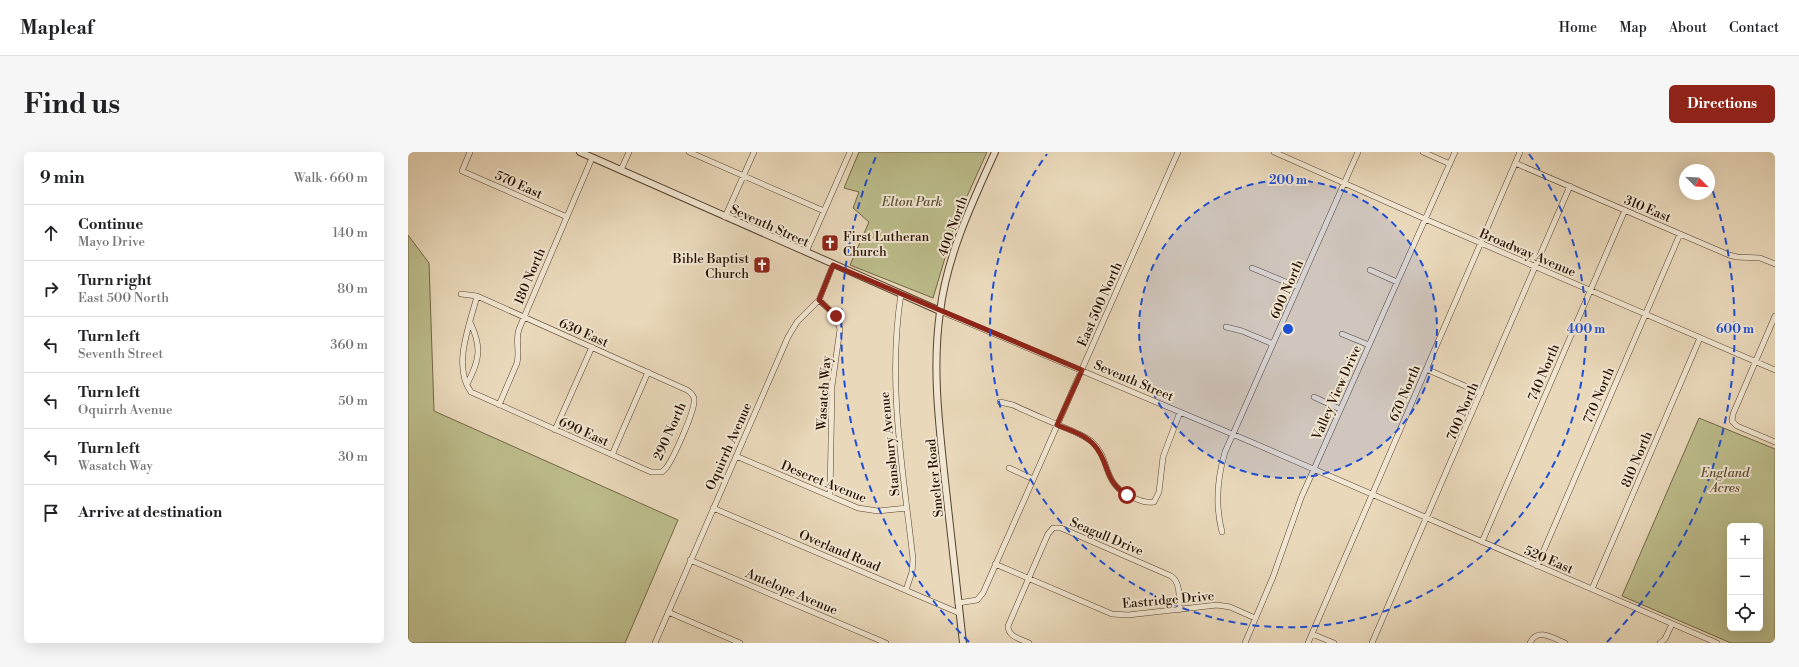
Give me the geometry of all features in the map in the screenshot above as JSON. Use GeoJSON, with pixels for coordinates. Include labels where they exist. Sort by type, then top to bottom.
{"type":"FeatureCollection","features":[{"type":"Feature","properties":{"kind":"street","name":"570 East"},"geometry":{"type":"LineString","coordinates":[[470,152],[462,171],[567,217]]}},
{"type":"Feature","properties":{"kind":"street","name":"Seventh Street"},"geometry":{"type":"LineString","coordinates":[[580,152],[833,265],[1372,495]]}},
{"type":"Feature","properties":{"kind":"street"},"geometry":{"type":"LineString","coordinates":[[621,170],[629,152]]}},
{"type":"Feature","properties":{"kind":"street"},"geometry":{"type":"LineString","coordinates":[[689,152],[824,211]]}},
{"type":"Feature","properties":{"kind":"street"},"geometry":{"type":"LineString","coordinates":[[725,217],[754,152]]}},
{"type":"Feature","properties":{"kind":"street"},"geometry":{"type":"LineString","coordinates":[[806,252],[850,152]]}},
{"type":"Feature","properties":{"kind":"street","name":"400 North"},"geometry":{"type":"LineString","coordinates":[[940,311],[957,243],[970,207],[995,152]]}},
{"type":"Feature","properties":{"kind":"street","name":"East 500 North"},"geometry":{"type":"LineString","coordinates":[[958,603],[977,600],[980,597],[1178,152]]}},
{"type":"Feature","properties":{"kind":"street","name":"Broadway Avenue"},"geometry":{"type":"LineString","coordinates":[[1274,152],[1480,244],[1775,370]]}},
{"type":"Feature","properties":{"kind":"street","name":"600 North"},"geometry":{"type":"LineString","coordinates":[[1222,532],[1217,505],[1218,483],[1223,461],[1233,435],[1358,152]]}},
{"type":"Feature","properties":{"kind":"street"},"geometry":{"type":"LineString","coordinates":[[1423,152],[1450,164]]}},
{"type":"Feature","properties":{"kind":"street","name":"Valley View Drive"},"geometry":{"type":"LineString","coordinates":[[1245,643],[1273,577],[1301,498],[1455,152]]}},
{"type":"Feature","properties":{"kind":"street","name":"670 North"},"geometry":{"type":"LineString","coordinates":[[1308,643],[1520,152]]}},
{"type":"Feature","properties":{"kind":"street","name":"180 North"},"geometry":{"type":"LineString","coordinates":[[499,405],[517,363],[517,334],[592,158]]}},
{"type":"Feature","properties":{"kind":"street","name":"310 East"},"geometry":{"type":"LineString","coordinates":[[1515,163],[1731,256],[1760,258],[1775,264]]}},
{"type":"Feature","properties":{"kind":"street","name":"700 North"},"geometry":{"type":"LineString","coordinates":[[1372,643],[1570,186]]}},
{"type":"Feature","properties":{"kind":"street","name":"740 North"},"geometry":{"type":"LineString","coordinates":[[1482,542],[1625,210]]}},
{"type":"Feature","properties":{"kind":"street","name":"770 North"},"geometry":{"type":"LineString","coordinates":[[1537,566],[1680,234]]}},
{"type":"Feature","properties":{"kind":"street","name":"Oquirrh Avenue"},"geometry":{"type":"LineString","coordinates":[[654,643],[792,330],[797,322],[819,300],[833,265]]}},
{"type":"Feature","properties":{"kind":"street"},"geometry":{"type":"LineString","coordinates":[[1252,268],[1298,287]]}},
{"type":"Feature","properties":{"kind":"street"},"geometry":{"type":"LineString","coordinates":[[1370,270],[1397,282]]}},
{"type":"Feature","properties":{"kind":"street","name":"630 East"},"geometry":{"type":"LineString","coordinates":[[460,294],[477,296],[524,316],[687,390],[694,398]]}},
{"type":"Feature","properties":{"kind":"street","name":"Stansbury Avenue"},"geometry":{"type":"LineString","coordinates":[[902,294],[896,332],[895,388],[913,564],[906,590]]}},
{"type":"Feature","properties":{"kind":"street"},"geometry":{"type":"LineString","coordinates":[[467,384],[463,375],[464,342],[477,296]]}},
{"type":"Feature","properties":{"kind":"street","name":"Wasatch Way"},"geometry":{"type":"LineString","coordinates":[[819,300],[836,316],[840,329],[832,386],[830,496]]}},
{"type":"Feature","properties":{"kind":"street","name":"Smelter Road"},"geometry":{"type":"LineString","coordinates":[[940,311],[936,352],[937,411],[963,643]]}},
{"type":"Feature","properties":{"kind":"street"},"geometry":{"type":"LineString","coordinates":[[1775,316],[1733,414],[1732,421],[1737,426],[1775,442]]}},
{"type":"Feature","properties":{"kind":"street"},"geometry":{"type":"LineString","coordinates":[[467,384],[475,369],[478,353],[477,338],[470,322]]}},
{"type":"Feature","properties":{"kind":"street"},"geometry":{"type":"LineString","coordinates":[[1226,327],[1242,331],[1273,344]]}},
{"type":"Feature","properties":{"kind":"street"},"geometry":{"type":"LineString","coordinates":[[1342,334],[1369,346]]}},
{"type":"Feature","properties":{"kind":"street","name":"810 North"},"geometry":{"type":"LineString","coordinates":[[1592,589],[1700,338]]}},
{"type":"Feature","properties":{"kind":"street"},"geometry":{"type":"LineString","coordinates":[[555,430],[592,347]]}},
{"type":"Feature","properties":{"kind":"street"},"geometry":{"type":"LineString","coordinates":[[1426,369],[1481,393]]}},
{"type":"Feature","properties":{"kind":"street"},"geometry":{"type":"LineString","coordinates":[[612,455],[648,372]]}},
{"type":"Feature","properties":{"kind":"street","name":"690 East"},"geometry":{"type":"LineString","coordinates":[[467,384],[471,392],[499,405],[651,472],[662,472]]}},
{"type":"Feature","properties":{"kind":"street","name":"290 North"},"geometry":{"type":"LineString","coordinates":[[662,472],[670,464],[693,409],[694,398]]}},
{"type":"Feature","properties":{"kind":"street"},"geometry":{"type":"LineString","coordinates":[[1314,398],[1340,409]]}},
{"type":"Feature","properties":{"kind":"street"},"geometry":{"type":"LineString","coordinates":[[1000,402],[1013,405],[1084,437],[1092,443],[1101,455],[1109,477],[1123,492],[1143,502],[1154,502],[1159,492],[1163,457],[1180,412]]}},
{"type":"Feature","properties":{"kind":"street","name":"Deseret Avenue"},"geometry":{"type":"LineString","coordinates":[[736,456],[867,510],[883,511],[907,508]]}},
{"type":"Feature","properties":{"kind":"street"},"geometry":{"type":"LineString","coordinates":[[1009,468],[1033,479]]}},
{"type":"Feature","properties":{"kind":"street","name":"520 East"},"geometry":{"type":"LineString","coordinates":[[1372,495],[1718,643]]}},
{"type":"Feature","properties":{"kind":"street","name":"Overland Road"},"geometry":{"type":"LineString","coordinates":[[713,508],[959,613]]}},
{"type":"Feature","properties":{"kind":"street","name":"Seagull Drive"},"geometry":{"type":"LineString","coordinates":[[1028,578],[1048,534],[1053,528],[1057,527],[1172,576],[1176,579],[1177,583],[1179,610]]}},
{"type":"Feature","properties":{"kind":"street","name":"Antelope Avenue"},"geometry":{"type":"LineString","coordinates":[[690,560],[886,643]]}},
{"type":"Feature","properties":{"kind":"street","name":"Eastridge Drive"},"geometry":{"type":"LineString","coordinates":[[995,564],[1112,614],[1128,615],[1221,606],[1230,607],[1256,618]]}},
{"type":"Feature","properties":{"kind":"street"},"geometry":{"type":"LineString","coordinates":[[1028,578],[1008,626],[1008,630],[1013,636],[1029,643]]}},
{"type":"Feature","properties":{"kind":"street"},"geometry":{"type":"LineString","coordinates":[[668,612],[740,643]]}},
{"type":"Feature","properties":{"kind":"street"},"geometry":{"type":"LineString","coordinates":[[1660,643],[1665,639],[1672,624]]}},
{"type":"Feature","properties":{"kind":"street"},"geometry":{"type":"LineString","coordinates":[[1312,634],[1334,643]]}},
{"type":"Feature","properties":{"kind":"street"},"geometry":{"type":"LineString","coordinates":[[1530,643],[1537,635],[1544,634],[1565,643]]}},
{"type":"Feature","properties":{"kind":"green space","name":"Elton Park"},"geometry":{"type":"Polygon","coordinates":[[[859,152],[987,152],[956,221],[933,298],[850,265],[869,222],[853,208],[859,192],[844,188],[859,152]]]}},
{"type":"Feature","properties":{"kind":"green space"},"geometry":{"type":"Polygon","coordinates":[[[408,235],[429,263],[434,411],[678,520],[625,643],[408,643],[408,235]]]}},
{"type":"Feature","properties":{"kind":"green space","name":"England Acres"},"geometry":{"type":"Polygon","coordinates":[[[1699,418],[1775,449],[1775,643],[1731,643],[1622,596],[1699,418]]]}},
{"type":"Feature","properties":{"kind":"place","name":"First Lutheran Church"},"geometry":{"type":"Point","coordinates":[830,243]}},
{"type":"Feature","properties":{"kind":"place","name":"Bible Baptist Church"},"geometry":{"type":"Point","coordinates":[762,265]}},
{"type":"Feature","properties":{"kind":"route"},"geometry":{"type":"LineString","coordinates":[[836,316],[819,300],[833,265],[1082,370],[1057,425],[1088,439],[1096,446],[1112,482],[1127,495]]}}]}
